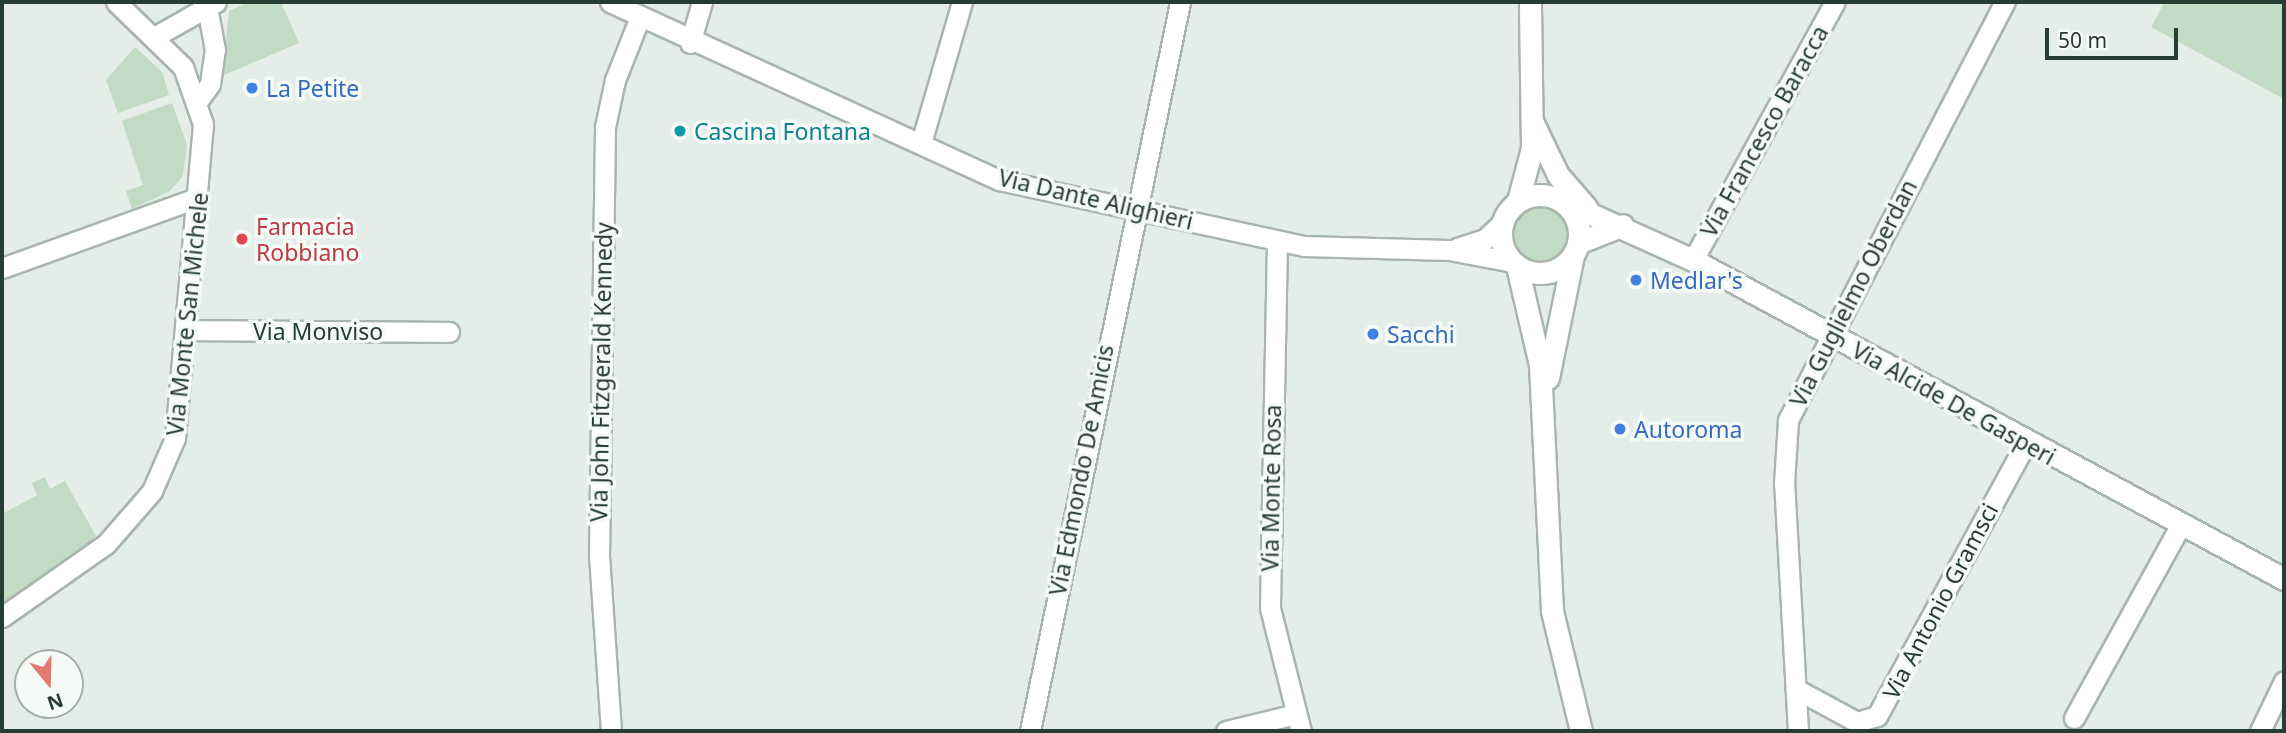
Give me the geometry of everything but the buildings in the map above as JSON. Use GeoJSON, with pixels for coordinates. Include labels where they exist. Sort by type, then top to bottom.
{"type":"FeatureCollection","features":[{"type":"Feature","properties":{"kind":"main road"},"geometry":{"type":"LineString","coordinates":[[1530,2],[1533,123],[1530,170],[1518,201],[1502,223],[1502,244],[1515,264],[1534,323],[1544,408],[1552,611],[1581,731]]}},
{"type":"Feature","properties":{"kind":"main road"},"geometry":{"type":"LineString","coordinates":[[1533,123],[1557,199],[1577,221],[1575,249],[1544,408]]}},
{"type":"Feature","properties":{"kind":"main road"},"geometry":{"type":"LineString","coordinates":[[1533,123],[1567,189],[1593,213]]}},
{"type":"Feature","properties":{"kind":"main road"},"geometry":{"type":"LineString","coordinates":[[1518,201],[1557,199]]}},
{"type":"Feature","properties":{"kind":"main road","name":"Via Alcide De Gasperi"},"geometry":{"type":"LineString","coordinates":[[1557,199],[1625,225],[1693,260],[2026,443],[2284,579]]}},
{"type":"Feature","properties":{"kind":"main road"},"geometry":{"type":"LineString","coordinates":[[1515,264],[1541,273],[1575,249],[1625,225]]}},
{"type":"Feature","properties":{"kind":"street","name":"Via Monte San Michele"},"geometry":{"type":"LineString","coordinates":[[2,617],[76,570],[152,491],[175,438],[204,137],[197,102],[183,67],[116,2]]}},
{"type":"Feature","properties":{"kind":"street","name":"Via Dante Alighieri"},"geometry":{"type":"LineString","coordinates":[[610,2],[691,43],[999,180],[1325,249],[1449,250],[1515,264]]}},
{"type":"Feature","properties":{"kind":"street"},"geometry":{"type":"LineString","coordinates":[[691,43],[702,2]]}},
{"type":"Feature","properties":{"kind":"street"},"geometry":{"type":"LineString","coordinates":[[921,144],[962,2]]}},
{"type":"Feature","properties":{"kind":"street","name":"Via Edmondo De Amicis"},"geometry":{"type":"LineString","coordinates":[[1030,731],[1133,208],[1180,2]]}},
{"type":"Feature","properties":{"kind":"street","name":"Via Francesco Baracca"},"geometry":{"type":"LineString","coordinates":[[1693,260],[1835,2]]}},
{"type":"Feature","properties":{"kind":"street","name":"Via Guglielmo Oberdan"},"geometry":{"type":"LineString","coordinates":[[1798,731],[1784,449],[1793,405],[2005,2]]}},
{"type":"Feature","properties":{"kind":"street"},"geometry":{"type":"LineString","coordinates":[[154,37],[212,4],[215,50],[210,84],[197,102]]}},
{"type":"Feature","properties":{"kind":"street","name":"Via John Fitzgerald Kennedy"},"geometry":{"type":"LineString","coordinates":[[611,731],[598,557],[606,127],[615,80],[640,17]]}},
{"type":"Feature","properties":{"kind":"street"},"geometry":{"type":"LineString","coordinates":[[2,268],[198,198]]}},
{"type":"Feature","properties":{"kind":"street","name":"Via Dante Alighieri"},"geometry":{"type":"LineString","coordinates":[[1449,250],[1478,242],[1502,223]]}},
{"type":"Feature","properties":{"kind":"street","name":"Via Monte Rosa"},"geometry":{"type":"LineString","coordinates":[[1278,241],[1270,608],[1298,723]]}},
{"type":"Feature","properties":{"kind":"street","name":"Via Monviso"},"geometry":{"type":"LineString","coordinates":[[186,330],[449,332]]}},
{"type":"Feature","properties":{"kind":"street","name":"Via Antonio Gramsci"},"geometry":{"type":"LineString","coordinates":[[1796,689],[1857,722],[1877,716],[2026,443]]}},
{"type":"Feature","properties":{"kind":"street"},"geometry":{"type":"LineString","coordinates":[[2074,719],[2180,524]]}},
{"type":"Feature","properties":{"kind":"street"},"geometry":{"type":"LineString","coordinates":[[2260,731],[2284,681]]}},
{"type":"Feature","properties":{"kind":"street"},"geometry":{"type":"LineString","coordinates":[[1226,731],[1298,723]]}},
{"type":"Feature","properties":{"kind":"green space"},"geometry":{"type":"Polygon","coordinates":[[[249,2],[281,2],[299,43],[222,76],[229,11],[249,2]]]}},
{"type":"Feature","properties":{"kind":"green space"},"geometry":{"type":"Polygon","coordinates":[[[2165,2],[2284,2],[2284,99],[2151,27],[2165,2]]]}},
{"type":"Feature","properties":{"kind":"green space"},"geometry":{"type":"Polygon","coordinates":[[[135,47],[162,72],[169,95],[118,113],[106,80],[135,47]]]}},
{"type":"Feature","properties":{"kind":"green space"},"geometry":{"type":"Polygon","coordinates":[[[172,103],[187,145],[183,176],[170,191],[132,209],[126,191],[143,185],[122,121],[172,103]]]}},
{"type":"Feature","properties":{"kind":"green space"},"geometry":{"type":"Polygon","coordinates":[[[1540,205],[1556,210],[1564,218],[1569,234],[1564,250],[1556,258],[1540,263],[1524,258],[1516,250],[1511,234],[1516,218],[1524,210],[1540,205]]]}},
{"type":"Feature","properties":{"kind":"green space"},"geometry":{"type":"Polygon","coordinates":[[[45,477],[50,489],[65,481],[96,536],[62,567],[2,603],[2,514],[37,495],[32,483],[45,477]]]}},
{"type":"Feature","properties":{"kind":"place","name":"La Petite"},"geometry":{"type":"Point","coordinates":[252,88]}},
{"type":"Feature","properties":{"kind":"place","name":"Cascina Fontana"},"geometry":{"type":"Point","coordinates":[680,131]}},
{"type":"Feature","properties":{"kind":"place","name":"Farmacia Robbiano"},"geometry":{"type":"Point","coordinates":[242,239]}},
{"type":"Feature","properties":{"kind":"place","name":"Medlar's"},"geometry":{"type":"Point","coordinates":[1636,280]}},
{"type":"Feature","properties":{"kind":"place","name":"Sacchi"},"geometry":{"type":"Point","coordinates":[1373,334]}},
{"type":"Feature","properties":{"kind":"place","name":"Autoroma"},"geometry":{"type":"Point","coordinates":[1620,429]}}]}
